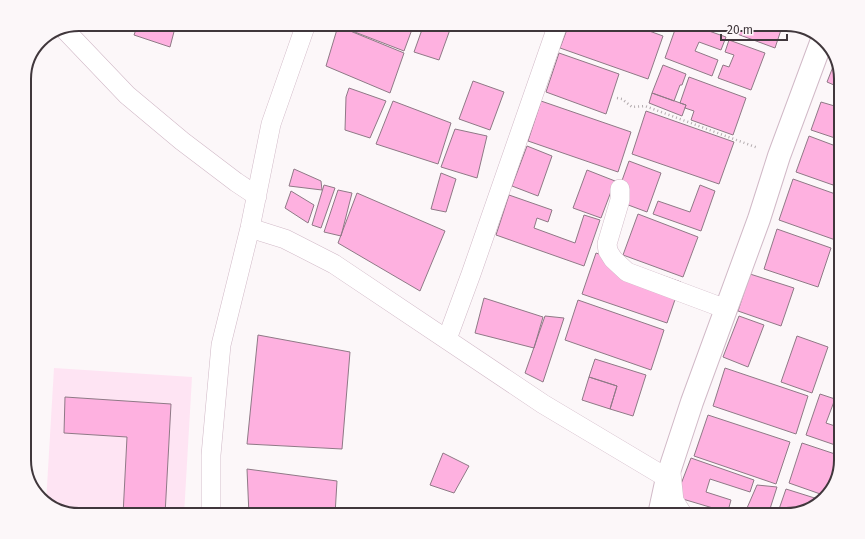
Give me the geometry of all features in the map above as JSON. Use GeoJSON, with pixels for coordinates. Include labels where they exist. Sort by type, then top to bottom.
{"type":"FeatureCollection","features":[{"type":"Feature","properties":{"kind":"street"},"geometry":{"type":"LineString","coordinates":[[211,508],[211,455],[221,345],[250,228],[271,124],[304,31]]}},
{"type":"Feature","properties":{"kind":"street"},"geometry":{"type":"LineString","coordinates":[[447,339],[472,274],[556,31]]}},
{"type":"Feature","properties":{"kind":"street"},"geometry":{"type":"LineString","coordinates":[[67,33],[127,95],[182,141],[257,196]]}},
{"type":"Feature","properties":{"kind":"street"},"geometry":{"type":"LineString","coordinates":[[660,508],[668,473],[692,402],[759,219],[779,156],[820,45]]}},
{"type":"Feature","properties":{"kind":"street"},"geometry":{"type":"LineString","coordinates":[[620,189],[620,200],[607,244],[608,251],[613,259],[627,272],[726,309]]}},
{"type":"Feature","properties":{"kind":"street"},"geometry":{"type":"LineString","coordinates":[[250,228],[285,239],[334,264],[543,404],[668,473],[674,501],[678,508]]}},
{"type":"Feature","properties":{"kind":"path"},"geometry":{"type":"LineString","coordinates":[[617,98],[622,99],[632,107],[645,106],[779,156]]}},
{"type":"Feature","properties":{"kind":"shaded area"},"geometry":{"type":"Polygon","coordinates":[[[54,368],[192,377],[184,508],[72,508],[55,502],[46,495],[54,368]]]}},
{"type":"Feature","properties":{"kind":"building"},"geometry":{"type":"Polygon","coordinates":[[[135,31],[174,31],[170,47],[134,35],[135,31]]]}},
{"type":"Feature","properties":{"kind":"building"},"geometry":{"type":"Polygon","coordinates":[[[336,31],[350,31],[404,53],[390,93],[326,66],[336,31]]]}},
{"type":"Feature","properties":{"kind":"building"},"geometry":{"type":"Polygon","coordinates":[[[352,31],[411,31],[404,51],[352,31]]]}},
{"type":"Feature","properties":{"kind":"building"},"geometry":{"type":"Polygon","coordinates":[[[422,31],[449,31],[439,60],[414,52],[422,31]]]}},
{"type":"Feature","properties":{"kind":"building"},"geometry":{"type":"Polygon","coordinates":[[[566,31],[649,31],[663,36],[648,79],[560,48],[566,31]]]}},
{"type":"Feature","properties":{"kind":"building"},"geometry":{"type":"Polygon","coordinates":[[[675,31],[709,31],[726,37],[721,50],[699,42],[695,51],[718,60],[712,76],[665,58],[675,31]]]}},
{"type":"Feature","properties":{"kind":"building"},"geometry":{"type":"Polygon","coordinates":[[[729,31],[781,31],[775,48],[729,31]]]}},
{"type":"Feature","properties":{"kind":"building"},"geometry":{"type":"Polygon","coordinates":[[[729,40],[765,53],[751,90],[718,78],[723,65],[729,67],[734,55],[725,52],[729,40]]]}},
{"type":"Feature","properties":{"kind":"building"},"geometry":{"type":"Polygon","coordinates":[[[559,53],[619,74],[606,114],[546,92],[559,53]]]}},
{"type":"Feature","properties":{"kind":"building"},"geometry":{"type":"Polygon","coordinates":[[[663,65],[686,74],[674,101],[652,93],[663,65]]]}},
{"type":"Feature","properties":{"kind":"building"},"geometry":{"type":"Polygon","coordinates":[[[833,68],[834,85],[827,82],[833,68]]]}},
{"type":"Feature","properties":{"kind":"building"},"geometry":{"type":"Polygon","coordinates":[[[689,77],[746,98],[733,135],[691,120],[694,111],[685,108],[686,105],[680,103],[689,77]]]}},
{"type":"Feature","properties":{"kind":"building"},"geometry":{"type":"Polygon","coordinates":[[[473,81],[504,92],[490,130],[459,119],[473,81]]]}},
{"type":"Feature","properties":{"kind":"building"},"geometry":{"type":"Polygon","coordinates":[[[349,88],[386,101],[370,138],[345,130],[346,97],[349,88]]]}},
{"type":"Feature","properties":{"kind":"building"},"geometry":{"type":"Polygon","coordinates":[[[652,93],[686,105],[682,116],[649,103],[652,93]]]}},
{"type":"Feature","properties":{"kind":"building"},"geometry":{"type":"Polygon","coordinates":[[[393,101],[451,123],[438,164],[376,144],[393,101]]]}},
{"type":"Feature","properties":{"kind":"building"},"geometry":{"type":"Polygon","coordinates":[[[541,101],[631,132],[618,172],[528,141],[541,101]]]}},
{"type":"Feature","properties":{"kind":"building"},"geometry":{"type":"Polygon","coordinates":[[[821,102],[834,106],[834,138],[811,130],[821,102]]]}},
{"type":"Feature","properties":{"kind":"building"},"geometry":{"type":"Polygon","coordinates":[[[646,111],[734,142],[719,184],[632,154],[646,111]]]}},
{"type":"Feature","properties":{"kind":"building"},"geometry":{"type":"Polygon","coordinates":[[[455,129],[487,136],[477,178],[441,167],[455,129]]]}},
{"type":"Feature","properties":{"kind":"building"},"geometry":{"type":"Polygon","coordinates":[[[809,136],[834,145],[833,185],[796,172],[809,136]]]}},
{"type":"Feature","properties":{"kind":"building"},"geometry":{"type":"Polygon","coordinates":[[[527,146],[552,156],[538,196],[512,186],[527,146]]]}},
{"type":"Feature","properties":{"kind":"building"},"geometry":{"type":"Polygon","coordinates":[[[629,161],[661,173],[647,212],[615,200],[629,161]]]}},
{"type":"Feature","properties":{"kind":"building"},"geometry":{"type":"Polygon","coordinates":[[[294,169],[321,181],[322,190],[289,186],[294,169]]]}},
{"type":"Feature","properties":{"kind":"building"},"geometry":{"type":"Polygon","coordinates":[[[587,170],[615,181],[601,218],[573,208],[587,170]]]}},
{"type":"Feature","properties":{"kind":"building"},"geometry":{"type":"Polygon","coordinates":[[[441,173],[456,179],[446,212],[431,209],[441,173]]]}},
{"type":"Feature","properties":{"kind":"building"},"geometry":{"type":"Polygon","coordinates":[[[793,179],[834,194],[834,240],[779,220],[793,179]]]}},
{"type":"Feature","properties":{"kind":"building"},"geometry":{"type":"Polygon","coordinates":[[[324,185],[335,188],[321,228],[312,225],[324,185]]]}},
{"type":"Feature","properties":{"kind":"building"},"geometry":{"type":"Polygon","coordinates":[[[700,185],[715,191],[701,231],[653,214],[658,201],[690,212],[700,185]]]}},
{"type":"Feature","properties":{"kind":"building"},"geometry":{"type":"Polygon","coordinates":[[[338,190],[352,193],[341,236],[324,232],[338,190]]]}},
{"type":"Feature","properties":{"kind":"building"},"geometry":{"type":"Polygon","coordinates":[[[291,191],[314,205],[308,223],[285,208],[291,191]]]}},
{"type":"Feature","properties":{"kind":"building"},"geometry":{"type":"Polygon","coordinates":[[[357,193],[445,231],[420,291],[338,243],[357,193]]]}},
{"type":"Feature","properties":{"kind":"building"},"geometry":{"type":"Polygon","coordinates":[[[509,195],[552,210],[548,222],[537,218],[534,228],[575,243],[584,215],[600,220],[584,266],[496,235],[509,195]]]}},
{"type":"Feature","properties":{"kind":"building"},"geometry":{"type":"Polygon","coordinates":[[[638,214],[698,237],[683,277],[623,255],[638,214]]]}},
{"type":"Feature","properties":{"kind":"building"},"geometry":{"type":"Polygon","coordinates":[[[777,229],[831,248],[818,287],[764,269],[777,229]]]}},
{"type":"Feature","properties":{"kind":"building"},"geometry":{"type":"Polygon","coordinates":[[[596,253],[681,282],[667,323],[582,294],[596,253]]]}},
{"type":"Feature","properties":{"kind":"building"},"geometry":{"type":"Polygon","coordinates":[[[750,274],[794,288],[781,326],[738,311],[750,274]]]}},
{"type":"Feature","properties":{"kind":"building"},"geometry":{"type":"Polygon","coordinates":[[[484,298],[543,317],[534,348],[475,333],[484,298]]]}},
{"type":"Feature","properties":{"kind":"building"},"geometry":{"type":"Polygon","coordinates":[[[578,300],[664,330],[651,370],[565,340],[578,300]]]}},
{"type":"Feature","properties":{"kind":"building"},"geometry":{"type":"Polygon","coordinates":[[[545,316],[564,318],[543,382],[525,373],[545,316]]]}},
{"type":"Feature","properties":{"kind":"building"},"geometry":{"type":"Polygon","coordinates":[[[739,316],[764,325],[748,367],[723,357],[739,316]]]}},
{"type":"Feature","properties":{"kind":"building"},"geometry":{"type":"Polygon","coordinates":[[[258,335],[350,352],[342,449],[247,444],[258,335]]]}},
{"type":"Feature","properties":{"kind":"building"},"geometry":{"type":"Polygon","coordinates":[[[797,336],[828,347],[812,393],[781,382],[797,336]]]}},
{"type":"Feature","properties":{"kind":"building"},"geometry":{"type":"Polygon","coordinates":[[[595,359],[646,375],[633,416],[610,409],[617,386],[589,377],[595,359]]]}},
{"type":"Feature","properties":{"kind":"building"},"geometry":{"type":"Polygon","coordinates":[[[725,368],[808,396],[796,434],[713,406],[725,368]]]}},
{"type":"Feature","properties":{"kind":"building"},"geometry":{"type":"Polygon","coordinates":[[[589,377],[617,386],[610,409],[582,400],[589,377]]]}},
{"type":"Feature","properties":{"kind":"building"},"geometry":{"type":"Polygon","coordinates":[[[820,394],[834,399],[826,423],[834,426],[834,445],[806,435],[820,394]]]}},
{"type":"Feature","properties":{"kind":"building"},"geometry":{"type":"Polygon","coordinates":[[[65,397],[171,404],[165,508],[123,508],[127,437],[64,433],[65,397]]]}},
{"type":"Feature","properties":{"kind":"building"},"geometry":{"type":"Polygon","coordinates":[[[708,415],[790,442],[776,484],[694,456],[708,415]]]}},
{"type":"Feature","properties":{"kind":"building"},"geometry":{"type":"Polygon","coordinates":[[[802,443],[834,454],[834,467],[830,479],[820,494],[789,483],[802,443]]]}},
{"type":"Feature","properties":{"kind":"building"},"geometry":{"type":"Polygon","coordinates":[[[443,453],[469,466],[454,493],[430,485],[443,453]]]}},
{"type":"Feature","properties":{"kind":"building"},"geometry":{"type":"Polygon","coordinates":[[[691,458],[754,480],[750,492],[710,479],[706,492],[731,500],[729,508],[713,508],[676,497],[691,458]]]}},
{"type":"Feature","properties":{"kind":"building"},"geometry":{"type":"Polygon","coordinates":[[[247,469],[337,481],[335,508],[249,508],[247,469]]]}},
{"type":"Feature","properties":{"kind":"building"},"geometry":{"type":"Polygon","coordinates":[[[757,485],[777,487],[770,508],[747,508],[757,485]]]}},
{"type":"Feature","properties":{"kind":"building"},"geometry":{"type":"Polygon","coordinates":[[[786,489],[815,498],[810,502],[793,508],[779,508],[786,489]]]}}]}
